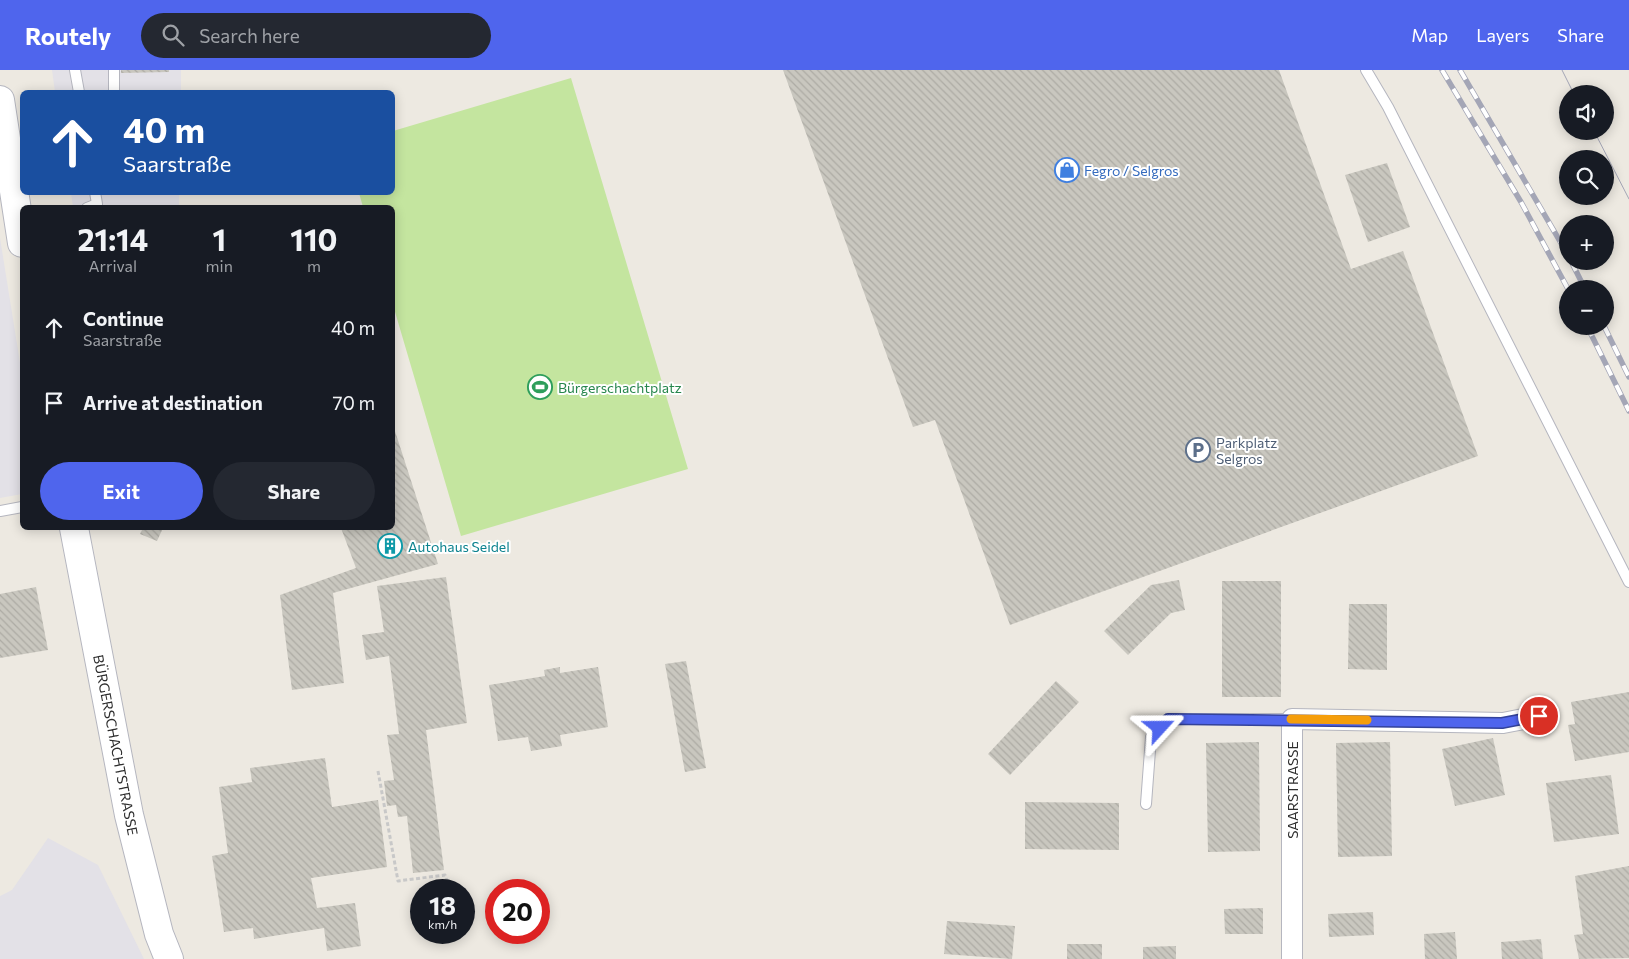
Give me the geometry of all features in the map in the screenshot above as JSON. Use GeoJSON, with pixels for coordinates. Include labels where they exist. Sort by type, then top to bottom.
{"type":"FeatureCollection","features":[{"type":"Feature","properties":{"kind":"main road"},"geometry":{"type":"LineString","coordinates":[[0,100],[20,225]]}},
{"type":"Feature","properties":{"kind":"main road","name":"BÜRGERSCHACHTSTRASSE"},"geometry":{"type":"LineString","coordinates":[[74,530],[129,815],[159,934],[169,959]]}},
{"type":"Feature","properties":{"kind":"street"},"geometry":{"type":"LineString","coordinates":[[1292,719],[1502,723],[1539,716]]}},
{"type":"Feature","properties":{"kind":"street","name":"SAARSTRASSE"},"geometry":{"type":"LineString","coordinates":[[1292,719],[1292,959]]}},
{"type":"Feature","properties":{"kind":"lane"},"geometry":{"type":"LineString","coordinates":[[75,70],[79,90]]}},
{"type":"Feature","properties":{"kind":"lane"},"geometry":{"type":"LineString","coordinates":[[114,70],[114,90]]}},
{"type":"Feature","properties":{"kind":"lane"},"geometry":{"type":"LineString","coordinates":[[1366,70],[1393,116],[1629,582]]}},
{"type":"Feature","properties":{"kind":"lane"},"geometry":{"type":"LineString","coordinates":[[0,511],[20,507]]}},
{"type":"Feature","properties":{"kind":"lane"},"geometry":{"type":"LineString","coordinates":[[1146,804],[1151,737],[1168,719],[1292,719]]}},
{"type":"Feature","properties":{"kind":"path"},"geometry":{"type":"LineString","coordinates":[[378,771],[398,881],[410,879]]}},
{"type":"Feature","properties":{"kind":"path"},"geometry":{"type":"LineString","coordinates":[[414,879],[445,875],[446,879]]}},
{"type":"Feature","properties":{"kind":"shaded area"},"geometry":{"type":"Polygon","coordinates":[[[52,70],[181,70],[181,90],[55,90],[52,70]]]}},
{"type":"Feature","properties":{"kind":"shaded area"},"geometry":{"type":"Polygon","coordinates":[[[71,195],[179,195],[179,205],[73,205],[71,195]]]}},
{"type":"Feature","properties":{"kind":"shaded area"},"geometry":{"type":"Polygon","coordinates":[[[0,238],[20,363],[20,494],[0,498],[0,238]]]}},
{"type":"Feature","properties":{"kind":"shaded area"},"geometry":{"type":"Polygon","coordinates":[[[48,838],[98,865],[144,959],[0,959],[0,896],[12,890],[48,838]]]}},
{"type":"Feature","properties":{"kind":"green space","name":"Bürgerschachtplatz"},"geometry":{"type":"Polygon","coordinates":[[[571,78],[688,469],[461,536],[395,312],[395,205],[362,205],[360,195],[395,195],[395,130],[571,78]]]}},
{"type":"Feature","properties":{"kind":"building"},"geometry":{"type":"Polygon","coordinates":[[[121,70],[169,70],[169,72],[121,73],[121,70]]]}},
{"type":"Feature","properties":{"kind":"building"},"geometry":{"type":"Polygon","coordinates":[[[783,70],[1279,70],[1351,269],[1403,251],[1478,456],[1010,625],[935,420],[913,427],[783,70]]]}},
{"type":"Feature","properties":{"kind":"building"},"geometry":{"type":"Polygon","coordinates":[[[1387,163],[1410,227],[1368,242],[1345,175],[1387,163]]]}},
{"type":"Feature","properties":{"kind":"building","name":"Autohaus Seidel"},"geometry":{"type":"Polygon","coordinates":[[[395,431],[438,564],[333,593],[344,683],[292,690],[280,595],[356,568],[342,530],[395,530],[395,431]]]}},
{"type":"Feature","properties":{"kind":"building"},"geometry":{"type":"Polygon","coordinates":[[[142,530],[162,530],[157,541],[140,534],[142,530]]]}},
{"type":"Feature","properties":{"kind":"building"},"geometry":{"type":"Polygon","coordinates":[[[446,577],[467,723],[426,730],[444,870],[413,873],[407,816],[398,817],[396,805],[387,806],[384,781],[394,780],[387,735],[399,734],[389,656],[366,660],[362,635],[384,632],[377,586],[446,577]]]}},
{"type":"Feature","properties":{"kind":"building"},"geometry":{"type":"Polygon","coordinates":[[[1179,580],[1185,610],[1171,613],[1128,655],[1104,631],[1151,585],[1179,580]]]}},
{"type":"Feature","properties":{"kind":"building"},"geometry":{"type":"Polygon","coordinates":[[[1222,581],[1281,581],[1281,697],[1222,697],[1222,581]]]}},
{"type":"Feature","properties":{"kind":"building"},"geometry":{"type":"Polygon","coordinates":[[[36,587],[48,650],[0,658],[0,594],[36,587]]]}},
{"type":"Feature","properties":{"kind":"building"},"geometry":{"type":"Polygon","coordinates":[[[1349,604],[1387,604],[1387,670],[1348,669],[1349,604]]]}},
{"type":"Feature","properties":{"kind":"building"},"geometry":{"type":"Polygon","coordinates":[[[686,661],[706,768],[685,772],[665,664],[686,661]]]}},
{"type":"Feature","properties":{"kind":"building"},"geometry":{"type":"Polygon","coordinates":[[[560,667],[560,673],[598,667],[608,727],[560,735],[562,746],[531,751],[528,737],[498,741],[489,685],[545,676],[544,670],[560,667]]]}},
{"type":"Feature","properties":{"kind":"building"},"geometry":{"type":"Polygon","coordinates":[[[1056,681],[1079,702],[1010,775],[988,754],[1056,681]]]}},
{"type":"Feature","properties":{"kind":"building"},"geometry":{"type":"Polygon","coordinates":[[[1629,692],[1629,752],[1575,761],[1568,725],[1575,724],[1571,702],[1629,692]]]}},
{"type":"Feature","properties":{"kind":"building"},"geometry":{"type":"Polygon","coordinates":[[[1493,738],[1505,795],[1455,806],[1442,749],[1493,738]]]}},
{"type":"Feature","properties":{"kind":"building"},"geometry":{"type":"Polygon","coordinates":[[[1259,742],[1260,851],[1208,852],[1206,743],[1259,742]]]}},
{"type":"Feature","properties":{"kind":"building"},"geometry":{"type":"Polygon","coordinates":[[[1390,742],[1392,856],[1338,857],[1336,743],[1390,742]]]}},
{"type":"Feature","properties":{"kind":"building"},"geometry":{"type":"Polygon","coordinates":[[[325,758],[332,807],[378,800],[387,867],[311,878],[317,908],[355,903],[361,946],[327,951],[324,928],[254,939],[253,928],[224,932],[212,856],[228,853],[219,787],[252,782],[250,768],[325,758]]]}},
{"type":"Feature","properties":{"kind":"building"},"geometry":{"type":"Polygon","coordinates":[[[1611,775],[1619,834],[1554,842],[1546,783],[1611,775]]]}},
{"type":"Feature","properties":{"kind":"building"},"geometry":{"type":"Polygon","coordinates":[[[1025,802],[1119,803],[1119,850],[1025,849],[1025,802]]]}},
{"type":"Feature","properties":{"kind":"building"},"geometry":{"type":"Polygon","coordinates":[[[1629,866],[1629,958],[1579,959],[1574,935],[1583,934],[1575,876],[1629,866]]]}},
{"type":"Feature","properties":{"kind":"building"},"geometry":{"type":"Polygon","coordinates":[[[1263,908],[1263,934],[1225,934],[1224,909],[1263,908]]]}},
{"type":"Feature","properties":{"kind":"building"},"geometry":{"type":"Polygon","coordinates":[[[1373,912],[1374,935],[1329,937],[1328,914],[1373,912]]]}},
{"type":"Feature","properties":{"kind":"building"},"geometry":{"type":"Polygon","coordinates":[[[947,921],[1015,926],[1012,959],[944,954],[947,921]]]}},
{"type":"Feature","properties":{"kind":"building"},"geometry":{"type":"Polygon","coordinates":[[[1455,932],[1457,959],[1425,959],[1424,934],[1455,932]]]}},
{"type":"Feature","properties":{"kind":"building"},"geometry":{"type":"Polygon","coordinates":[[[1541,939],[1543,959],[1502,959],[1501,942],[1541,939]]]}},
{"type":"Feature","properties":{"kind":"building"},"geometry":{"type":"Polygon","coordinates":[[[1067,944],[1102,944],[1102,959],[1067,959],[1067,944]]]}},
{"type":"Feature","properties":{"kind":"building"},"geometry":{"type":"Polygon","coordinates":[[[1176,946],[1176,959],[1143,959],[1143,947],[1176,946]]]}},
{"type":"Feature","properties":{"kind":"tram line"},"geometry":{"type":"LineString","coordinates":[[1562,70],[1570,85]]}},
{"type":"Feature","properties":{"kind":"tram line"},"geometry":{"type":"LineString","coordinates":[[1599,140],[1629,199]]}},
{"type":"Feature","properties":{"kind":"railway"},"geometry":{"type":"LineString","coordinates":[[1442,70],[1521,202],[1563,280]]}},
{"type":"Feature","properties":{"kind":"railway"},"geometry":{"type":"LineString","coordinates":[[1460,70],[1559,240]]}},
{"type":"Feature","properties":{"kind":"railway"},"geometry":{"type":"LineString","coordinates":[[1576,270],[1580,280]]}},
{"type":"Feature","properties":{"kind":"railway"},"geometry":{"type":"LineString","coordinates":[[1591,335],[1629,411]]}},
{"type":"Feature","properties":{"kind":"railway"},"geometry":{"type":"LineString","coordinates":[[1608,335],[1629,377]]}},
{"type":"Feature","properties":{"kind":"slow traffic"},"geometry":{"type":"LineString","coordinates":[[1291,719],[1367,720]]}},
{"type":"Feature","properties":{"kind":"place","name":"Fegro / Selgros"},"geometry":{"type":"Point","coordinates":[1067,170]}},
{"type":"Feature","properties":{"kind":"place","name":"Bürgerschachtplatz"},"geometry":{"type":"Point","coordinates":[540,387]}},
{"type":"Feature","properties":{"kind":"place","name":"Parkplatz Selgros"},"geometry":{"type":"Point","coordinates":[1198,450]}},
{"type":"Feature","properties":{"kind":"place","name":"Autohaus Seidel"},"geometry":{"type":"Point","coordinates":[390,546]}},
{"type":"Feature","properties":{"kind":"route"},"geometry":{"type":"LineString","coordinates":[[1160,728],[1168,719],[1328,719],[1502,723],[1539,716]]}}]}
